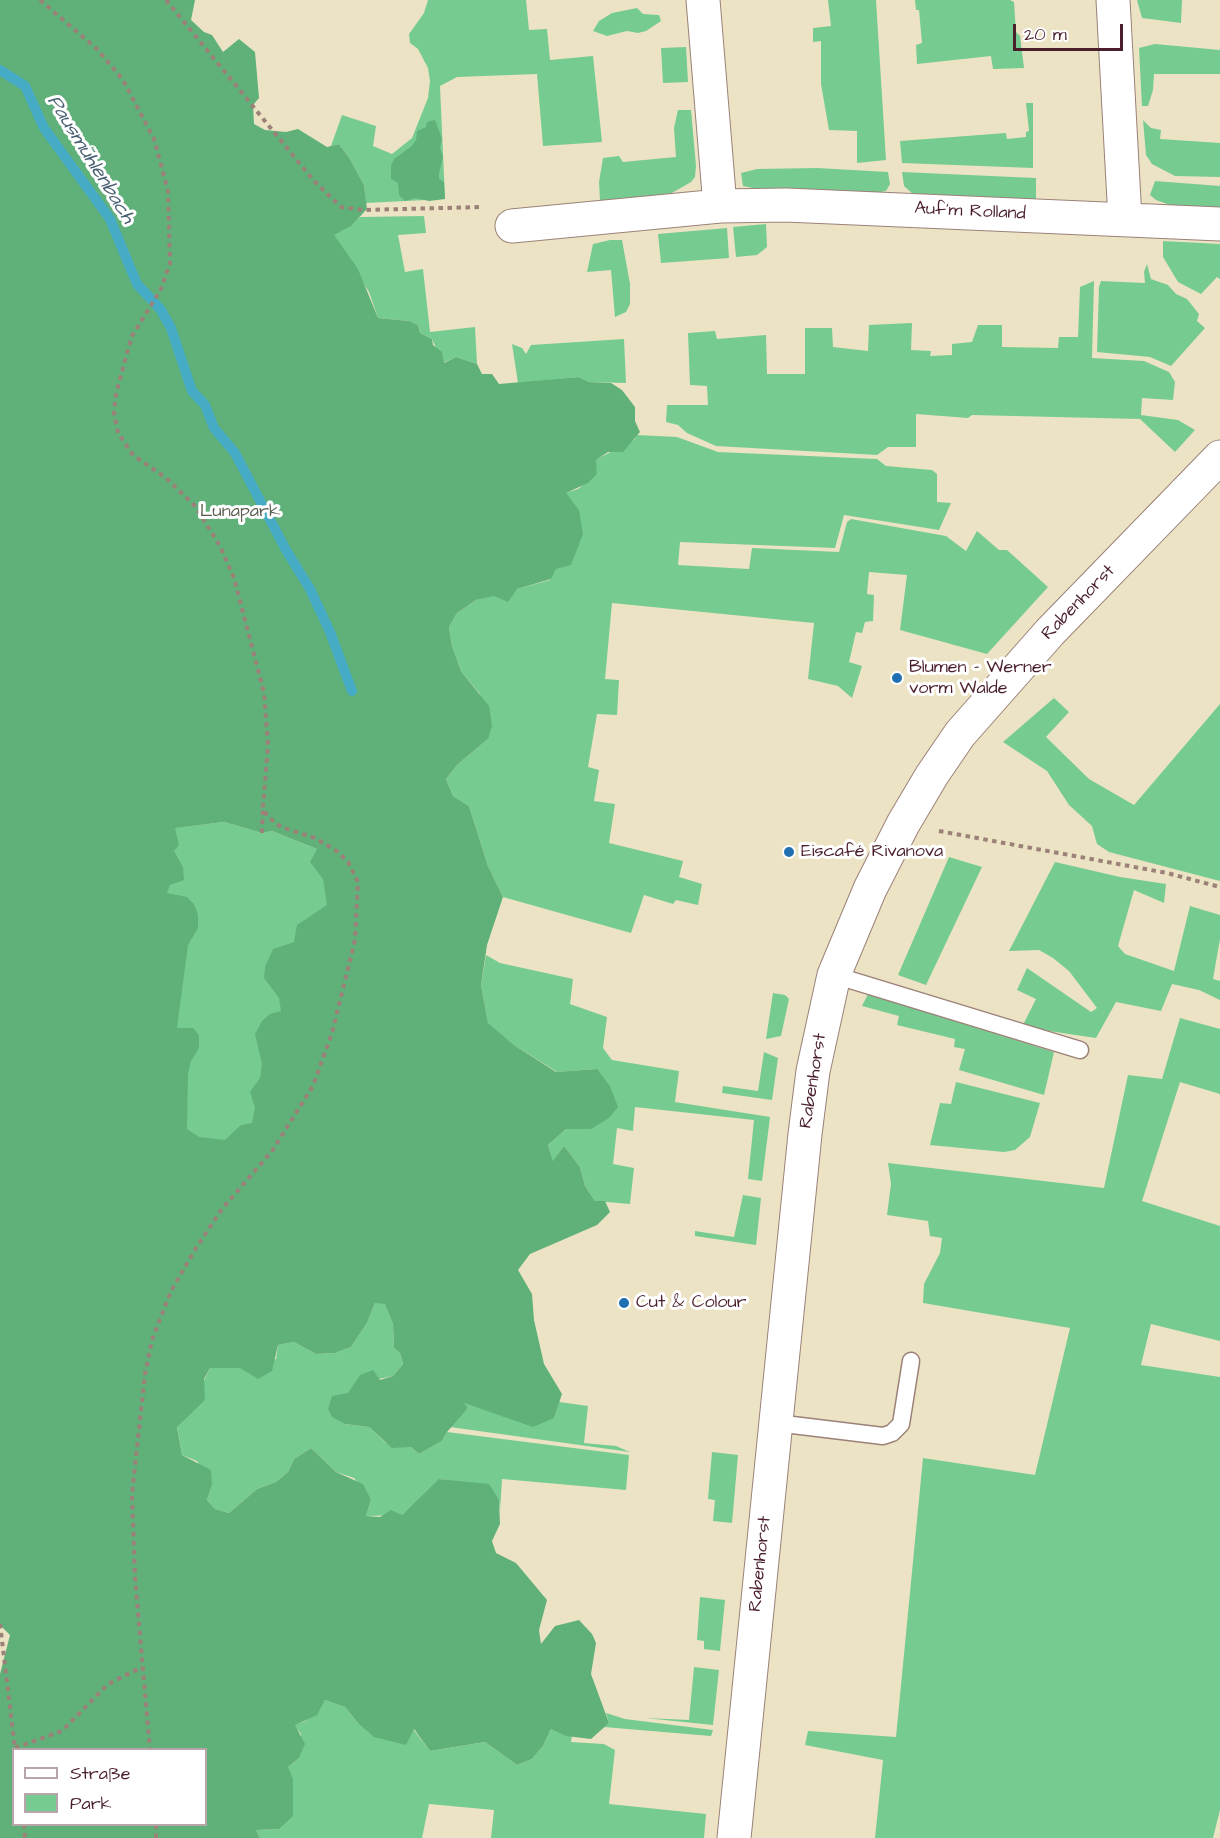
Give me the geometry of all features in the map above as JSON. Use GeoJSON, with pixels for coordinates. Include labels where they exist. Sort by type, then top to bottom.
{"type":"FeatureCollection","features":[{"type":"Feature","properties":{"kind":"street"},"geometry":{"type":"LineString","coordinates":[[703,0],[720,207]]}},
{"type":"Feature","properties":{"kind":"street"},"geometry":{"type":"LineString","coordinates":[[1113,0],[1125,219]]}},
{"type":"Feature","properties":{"kind":"street","name":"Auf'm Rolland"},"geometry":{"type":"LineString","coordinates":[[513,226],[720,207],[825,205],[1220,224]]}},
{"type":"Feature","properties":{"kind":"street","name":"Rabenhorst"},"geometry":{"type":"LineString","coordinates":[[734,1838],[813,1071],[834,975],[870,889],[903,825],[932,775],[960,734],[1050,632],[1220,457]]}},
{"type":"Feature","properties":{"kind":"lane"},"geometry":{"type":"LineString","coordinates":[[834,975],[1080,1050]]}},
{"type":"Feature","properties":{"kind":"lane"},"geometry":{"type":"LineString","coordinates":[[776,1423],[883,1436],[892,1433],[901,1424],[911,1361]]}},
{"type":"Feature","properties":{"kind":"path"},"geometry":{"type":"LineString","coordinates":[[40,0],[74,27],[111,63],[144,116],[164,169],[171,225],[170,263],[161,289],[132,336],[116,394],[114,413],[118,434],[133,455],[166,478],[195,506],[220,546],[234,578],[264,693],[268,745],[262,833]]}},
{"type":"Feature","properties":{"kind":"path"},"geometry":{"type":"LineString","coordinates":[[166,0],[314,181],[341,207],[364,210],[483,207],[493,210],[513,226]]}},
{"type":"Feature","properties":{"kind":"path"},"geometry":{"type":"LineString","coordinates":[[150,1748],[142,1667],[132,1494],[145,1374],[152,1340],[171,1292],[195,1248],[222,1209],[272,1151],[313,1086],[332,1033],[356,940],[358,882],[348,862],[338,852],[315,838],[281,827],[267,816],[263,807]]}},
{"type":"Feature","properties":{"kind":"path"},"geometry":{"type":"LineString","coordinates":[[903,825],[1167,873],[1220,887]]}},
{"type":"Feature","properties":{"kind":"path"},"geometry":{"type":"LineString","coordinates":[[0,1624],[15,1748]]}},
{"type":"Feature","properties":{"kind":"path"},"geometry":{"type":"LineString","coordinates":[[18,1748],[62,1731],[108,1684],[142,1667]]}},
{"type":"Feature","properties":{"kind":"green space","name":"Lunapark"},"geometry":{"type":"Polygon","coordinates":[[[0,0],[195,0],[191,20],[204,32],[212,35],[223,52],[239,39],[255,52],[259,98],[253,105],[254,124],[265,130],[286,132],[298,129],[327,147],[339,144],[350,159],[364,185],[367,209],[351,226],[334,235],[358,269],[378,318],[410,321],[418,325],[420,333],[432,339],[433,345],[442,352],[444,363],[456,357],[477,364],[482,374],[492,374],[499,384],[579,377],[589,382],[611,383],[622,390],[635,407],[635,421],[640,432],[623,452],[608,452],[596,460],[597,474],[588,483],[566,493],[579,510],[583,534],[571,565],[556,569],[551,579],[517,589],[508,602],[494,596],[476,600],[457,613],[449,627],[452,646],[461,671],[489,706],[492,726],[488,739],[458,764],[446,779],[453,796],[469,806],[488,866],[503,897],[487,945],[481,985],[488,1023],[514,1045],[556,1072],[597,1069],[610,1086],[618,1107],[609,1118],[591,1129],[566,1129],[548,1145],[553,1161],[564,1146],[580,1167],[585,1186],[595,1201],[605,1201],[610,1212],[597,1225],[530,1254],[518,1270],[532,1294],[534,1320],[544,1364],[562,1394],[554,1418],[533,1427],[464,1403],[468,1408],[442,1441],[419,1454],[411,1447],[392,1448],[369,1427],[345,1424],[332,1417],[328,1409],[332,1396],[348,1393],[360,1375],[373,1370],[380,1380],[393,1376],[403,1364],[400,1353],[394,1348],[393,1324],[385,1304],[375,1303],[367,1323],[351,1347],[335,1353],[316,1354],[294,1342],[278,1345],[272,1371],[258,1379],[240,1368],[210,1368],[204,1379],[205,1400],[177,1427],[182,1455],[211,1470],[212,1485],[207,1500],[215,1509],[229,1513],[257,1489],[276,1482],[288,1472],[294,1459],[311,1448],[336,1472],[363,1484],[371,1500],[366,1516],[380,1517],[391,1510],[402,1515],[439,1479],[489,1484],[499,1500],[500,1524],[492,1541],[496,1553],[516,1563],[547,1600],[539,1630],[541,1644],[555,1626],[579,1620],[592,1634],[596,1643],[591,1674],[609,1723],[591,1739],[566,1736],[551,1729],[543,1746],[532,1759],[517,1765],[485,1742],[430,1751],[414,1729],[406,1745],[374,1737],[345,1707],[325,1700],[317,1715],[295,1725],[305,1744],[299,1758],[288,1767],[293,1779],[293,1816],[279,1829],[256,1830],[260,1838],[0,1838],[0,1674],[10,1635],[0,1625],[0,0]],[[224,822],[175,828],[179,845],[174,851],[183,867],[184,880],[170,885],[167,893],[187,897],[194,904],[198,915],[198,928],[188,945],[177,1028],[193,1028],[199,1035],[199,1048],[191,1061],[188,1074],[187,1129],[199,1137],[225,1140],[241,1125],[252,1123],[255,1108],[250,1092],[260,1078],[262,1064],[255,1034],[262,1021],[270,1014],[281,1011],[279,998],[264,978],[265,967],[273,949],[294,942],[297,925],[327,905],[323,879],[310,862],[317,849],[272,831],[262,833],[224,822]]]}},
{"type":"Feature","properties":{"kind":"green space"},"geometry":{"type":"Polygon","coordinates":[[[428,0],[526,0],[529,30],[547,29],[550,60],[593,56],[602,142],[543,146],[537,74],[457,77],[440,86],[445,199],[366,203],[364,185],[350,159],[339,144],[331,146],[342,115],[376,126],[373,146],[392,154],[412,138],[428,98],[430,81],[428,68],[418,49],[410,43],[409,34],[424,13],[428,0]]]}},
{"type":"Feature","properties":{"kind":"green space"},"geometry":{"type":"Polygon","coordinates":[[[828,0],[876,0],[886,160],[857,163],[857,131],[829,130],[821,84],[821,41],[813,42],[813,28],[831,26],[828,0]]]}},
{"type":"Feature","properties":{"kind":"green space"},"geometry":{"type":"Polygon","coordinates":[[[915,0],[1010,0],[1014,2],[1016,32],[1020,36],[1024,68],[993,69],[991,56],[917,64],[916,45],[922,43],[919,10],[916,10],[915,0]]]}},
{"type":"Feature","properties":{"kind":"green space"},"geometry":{"type":"Polygon","coordinates":[[[1137,0],[1182,0],[1181,23],[1142,18],[1137,0]]]}},
{"type":"Feature","properties":{"kind":"green space"},"geometry":{"type":"Polygon","coordinates":[[[637,8],[643,14],[659,15],[661,21],[646,31],[638,33],[627,31],[607,36],[593,31],[599,21],[612,13],[637,8]]]}},
{"type":"Feature","properties":{"kind":"green space"},"geometry":{"type":"Polygon","coordinates":[[[1155,44],[1220,50],[1220,74],[1154,74],[1153,90],[1148,106],[1142,106],[1139,48],[1155,44]]]}},
{"type":"Feature","properties":{"kind":"green space"},"geometry":{"type":"Polygon","coordinates":[[[686,47],[688,82],[663,83],[661,48],[686,47]]]}},
{"type":"Feature","properties":{"kind":"green space"},"geometry":{"type":"Polygon","coordinates":[[[1026,103],[1033,103],[1033,168],[902,163],[900,141],[1006,133],[1007,139],[1026,137],[1026,132],[1029,131],[1026,103]]]}},
{"type":"Feature","properties":{"kind":"green space"},"geometry":{"type":"Polygon","coordinates":[[[678,110],[691,110],[696,166],[695,177],[691,182],[670,194],[600,201],[599,182],[603,158],[619,156],[623,162],[676,157],[674,128],[678,110]]]}},
{"type":"Feature","properties":{"kind":"green space"},"geometry":{"type":"Polygon","coordinates":[[[435,120],[442,139],[440,148],[443,157],[439,179],[444,182],[445,199],[429,201],[415,198],[405,201],[399,195],[398,183],[391,179],[391,166],[394,159],[412,146],[416,140],[417,131],[426,127],[427,122],[435,120]]]}},
{"type":"Feature","properties":{"kind":"green space"},"geometry":{"type":"Polygon","coordinates":[[[1143,120],[1151,128],[1161,130],[1160,139],[1220,143],[1220,177],[1175,176],[1152,164],[1146,155],[1143,120]]]}},
{"type":"Feature","properties":{"kind":"green space"},"geometry":{"type":"Polygon","coordinates":[[[817,168],[888,172],[890,184],[886,191],[875,193],[758,189],[743,186],[741,173],[757,169],[817,168]]]}},
{"type":"Feature","properties":{"kind":"green space"},"geometry":{"type":"Polygon","coordinates":[[[902,172],[1036,178],[1036,202],[914,195],[904,186],[902,172]]]}},
{"type":"Feature","properties":{"kind":"green space"},"geometry":{"type":"Polygon","coordinates":[[[1155,181],[1220,186],[1220,210],[1170,205],[1156,200],[1150,195],[1155,181]]]}},
{"type":"Feature","properties":{"kind":"green space"},"geometry":{"type":"Polygon","coordinates":[[[424,216],[426,233],[398,235],[405,272],[423,269],[430,332],[475,327],[477,364],[456,357],[443,363],[432,339],[420,333],[418,325],[410,321],[378,318],[369,292],[333,235],[350,226],[360,217],[424,216]]]}},
{"type":"Feature","properties":{"kind":"green space"},"geometry":{"type":"Polygon","coordinates":[[[766,224],[767,247],[757,255],[736,257],[733,227],[766,224]]]}},
{"type":"Feature","properties":{"kind":"green space"},"geometry":{"type":"Polygon","coordinates":[[[727,228],[729,258],[661,263],[658,234],[727,228]]]}},
{"type":"Feature","properties":{"kind":"green space"},"geometry":{"type":"Polygon","coordinates":[[[622,240],[630,284],[630,304],[626,312],[615,317],[611,270],[587,272],[593,244],[622,240]]]}},
{"type":"Feature","properties":{"kind":"green space"},"geometry":{"type":"Polygon","coordinates":[[[1163,241],[1220,244],[1220,279],[1217,277],[1201,294],[1178,282],[1163,257],[1163,241]]]}},
{"type":"Feature","properties":{"kind":"green space"},"geometry":{"type":"Polygon","coordinates":[[[1147,264],[1151,279],[1168,285],[1176,294],[1187,299],[1199,314],[1197,321],[1205,328],[1171,366],[1150,357],[1097,352],[1101,281],[1145,283],[1144,272],[1147,264]]]}},
{"type":"Feature","properties":{"kind":"green space"},"geometry":{"type":"Polygon","coordinates":[[[1094,281],[1092,358],[1144,361],[1169,372],[1175,382],[1173,400],[1142,398],[1141,415],[1178,420],[1195,430],[1175,452],[1140,419],[972,415],[968,418],[916,414],[916,447],[888,447],[877,455],[716,446],[687,433],[678,425],[666,422],[667,405],[708,405],[707,386],[690,385],[688,333],[715,331],[717,339],[766,335],[767,374],[805,374],[805,328],[832,328],[833,347],[868,351],[869,325],[912,323],[911,350],[931,351],[930,356],[952,355],[952,344],[972,342],[978,325],[1002,325],[1002,347],[1058,348],[1059,337],[1078,337],[1080,287],[1094,281]]]}},
{"type":"Feature","properties":{"kind":"green space"},"geometry":{"type":"Polygon","coordinates":[[[624,339],[626,383],[589,382],[579,377],[518,383],[512,344],[522,348],[526,354],[531,345],[624,339]]]}},
{"type":"Feature","properties":{"kind":"green space"},"geometry":{"type":"Polygon","coordinates":[[[637,435],[677,437],[718,452],[877,459],[886,466],[932,470],[937,474],[937,502],[951,503],[939,530],[844,515],[835,548],[680,542],[678,565],[749,569],[752,548],[839,552],[847,522],[851,519],[946,536],[966,551],[977,531],[999,550],[1007,550],[1048,587],[987,654],[900,630],[907,575],[869,572],[867,594],[874,595],[873,621],[865,622],[862,633],[856,632],[849,662],[862,666],[852,698],[838,686],[808,679],[814,623],[612,603],[605,679],[619,680],[617,715],[597,714],[588,767],[599,770],[594,801],[615,804],[609,843],[683,861],[679,877],[702,884],[698,905],[676,900],[673,904],[644,895],[631,933],[503,897],[488,866],[469,806],[453,796],[446,779],[458,764],[488,739],[480,694],[461,671],[452,646],[449,627],[457,613],[476,600],[550,580],[565,493],[578,489],[597,474],[595,460],[634,440],[637,435]]]}},
{"type":"Feature","properties":{"kind":"green space"},"geometry":{"type":"Polygon","coordinates":[[[1054,698],[1069,712],[1046,737],[1089,779],[1134,805],[1220,704],[1220,881],[1109,852],[1097,844],[1092,826],[1069,805],[1047,771],[1003,742],[1054,698]]]}},
{"type":"Feature","properties":{"kind":"green space"},"geometry":{"type":"Polygon","coordinates":[[[224,822],[262,833],[272,831],[317,849],[336,898],[298,1100],[158,1179],[155,830],[224,822]]]}},
{"type":"Feature","properties":{"kind":"green space"},"geometry":{"type":"Polygon","coordinates":[[[949,857],[982,867],[926,985],[898,975],[949,857]]]}},
{"type":"Feature","properties":{"kind":"green space"},"geometry":{"type":"Polygon","coordinates":[[[1055,862],[1120,877],[1166,884],[1164,903],[1134,890],[1118,946],[1125,954],[1174,971],[1190,906],[1220,915],[1220,939],[1213,979],[1220,981],[1220,1000],[1199,990],[1172,984],[1161,1011],[1116,1002],[1096,1038],[1022,1027],[1036,999],[1017,990],[1027,968],[1091,1012],[1097,1008],[1069,971],[1053,958],[1039,950],[1009,951],[1055,862]]]}},
{"type":"Feature","properties":{"kind":"green space"},"geometry":{"type":"Polygon","coordinates":[[[486,955],[500,963],[573,979],[570,1004],[607,1017],[603,1048],[612,1060],[679,1071],[675,1102],[770,1117],[762,1181],[748,1179],[754,1120],[635,1107],[633,1131],[617,1128],[613,1164],[634,1168],[630,1204],[595,1201],[585,1186],[580,1167],[564,1146],[553,1162],[548,1145],[566,1129],[591,1129],[597,1069],[557,1072],[514,1045],[488,1024],[481,985],[486,955]]]}},
{"type":"Feature","properties":{"kind":"green space"},"geometry":{"type":"Polygon","coordinates":[[[773,993],[785,995],[789,999],[781,1036],[766,1039],[773,993]]]}},
{"type":"Feature","properties":{"kind":"green space"},"geometry":{"type":"Polygon","coordinates":[[[868,994],[1054,1052],[1044,1095],[959,1070],[965,1049],[954,1047],[955,1039],[897,1025],[899,1016],[862,1006],[868,994]]]}},
{"type":"Feature","properties":{"kind":"green space"},"geometry":{"type":"Polygon","coordinates":[[[1180,1018],[1220,1029],[1220,1094],[1180,1082],[1142,1201],[1220,1226],[1220,1341],[1151,1324],[1141,1365],[1220,1377],[1220,1810],[1213,1838],[875,1838],[883,1760],[805,1745],[808,1731],[896,1737],[923,1458],[1035,1475],[1070,1328],[923,1303],[924,1284],[940,1253],[942,1238],[930,1236],[928,1221],[887,1215],[891,1184],[888,1163],[1104,1188],[1128,1075],[1162,1079],[1180,1018]]]}},
{"type":"Feature","properties":{"kind":"green space"},"geometry":{"type":"Polygon","coordinates":[[[764,1052],[778,1058],[772,1100],[722,1093],[723,1086],[758,1091],[764,1052]]]}},
{"type":"Feature","properties":{"kind":"green space"},"geometry":{"type":"Polygon","coordinates":[[[956,1082],[1040,1103],[1030,1137],[1015,1150],[1004,1152],[930,1145],[940,1103],[951,1104],[956,1082]]]}},
{"type":"Feature","properties":{"kind":"green space"},"geometry":{"type":"Polygon","coordinates":[[[743,1195],[761,1198],[756,1245],[695,1236],[695,1231],[734,1237],[743,1195]]]}},
{"type":"Feature","properties":{"kind":"green space"},"geometry":{"type":"Polygon","coordinates":[[[375,1303],[385,1303],[393,1324],[394,1348],[400,1353],[403,1364],[393,1376],[356,1384],[348,1394],[345,1424],[369,1427],[386,1443],[411,1447],[419,1454],[442,1441],[447,1432],[629,1455],[626,1490],[502,1479],[500,1511],[499,1500],[462,1482],[440,1479],[402,1515],[366,1516],[371,1500],[354,1478],[336,1472],[311,1448],[294,1459],[288,1472],[276,1482],[257,1489],[229,1513],[215,1509],[207,1500],[212,1485],[197,1461],[182,1455],[177,1426],[187,1415],[210,1368],[240,1368],[276,1359],[278,1345],[294,1342],[316,1354],[335,1353],[351,1347],[367,1323],[375,1303]]]}},
{"type":"Feature","properties":{"kind":"green space"},"geometry":{"type":"Polygon","coordinates":[[[462,1402],[554,1418],[559,1402],[588,1406],[584,1443],[616,1446],[630,1452],[450,1427],[468,1408],[462,1402]]]}},
{"type":"Feature","properties":{"kind":"green space"},"geometry":{"type":"Polygon","coordinates":[[[712,1452],[738,1455],[732,1523],[713,1521],[715,1500],[708,1499],[712,1452]]]}},
{"type":"Feature","properties":{"kind":"green space"},"geometry":{"type":"Polygon","coordinates":[[[700,1597],[725,1600],[720,1651],[704,1649],[704,1641],[697,1640],[700,1597]]]}},
{"type":"Feature","properties":{"kind":"green space"},"geometry":{"type":"Polygon","coordinates":[[[694,1667],[719,1670],[713,1725],[645,1718],[689,1720],[694,1667]]]}},
{"type":"Feature","properties":{"kind":"green space"},"geometry":{"type":"Polygon","coordinates":[[[325,1700],[345,1707],[358,1723],[413,1729],[430,1751],[485,1742],[517,1765],[532,1759],[543,1746],[551,1729],[572,1736],[571,1742],[604,1744],[615,1750],[609,1804],[706,1814],[704,1838],[491,1838],[494,1810],[429,1804],[422,1838],[260,1838],[256,1830],[279,1829],[288,1767],[299,1758],[301,1734],[294,1725],[305,1721],[325,1700]]]}},
{"type":"Feature","properties":{"kind":"green space"},"geometry":{"type":"Polygon","coordinates":[[[606,1713],[625,1719],[713,1730],[711,1736],[604,1727],[609,1723],[606,1713]]]}},
{"type":"Feature","properties":{"kind":"waterway","name":"Pausmühlenbach"},"geometry":{"type":"LineString","coordinates":[[0,70],[25,86],[44,128],[110,219],[137,284],[161,310],[171,328],[192,391],[205,405],[214,428],[235,453],[286,550],[310,589],[330,632],[352,691]]}},
{"type":"Feature","properties":{"kind":"place","name":"Blumen - Werner vorm Walde"},"geometry":{"type":"Point","coordinates":[897,678]}},
{"type":"Feature","properties":{"kind":"place","name":"Eiscafé Rivanova"},"geometry":{"type":"Point","coordinates":[789,852]}},
{"type":"Feature","properties":{"kind":"place","name":"Cut & Colour"},"geometry":{"type":"Point","coordinates":[624,1303]}}]}
